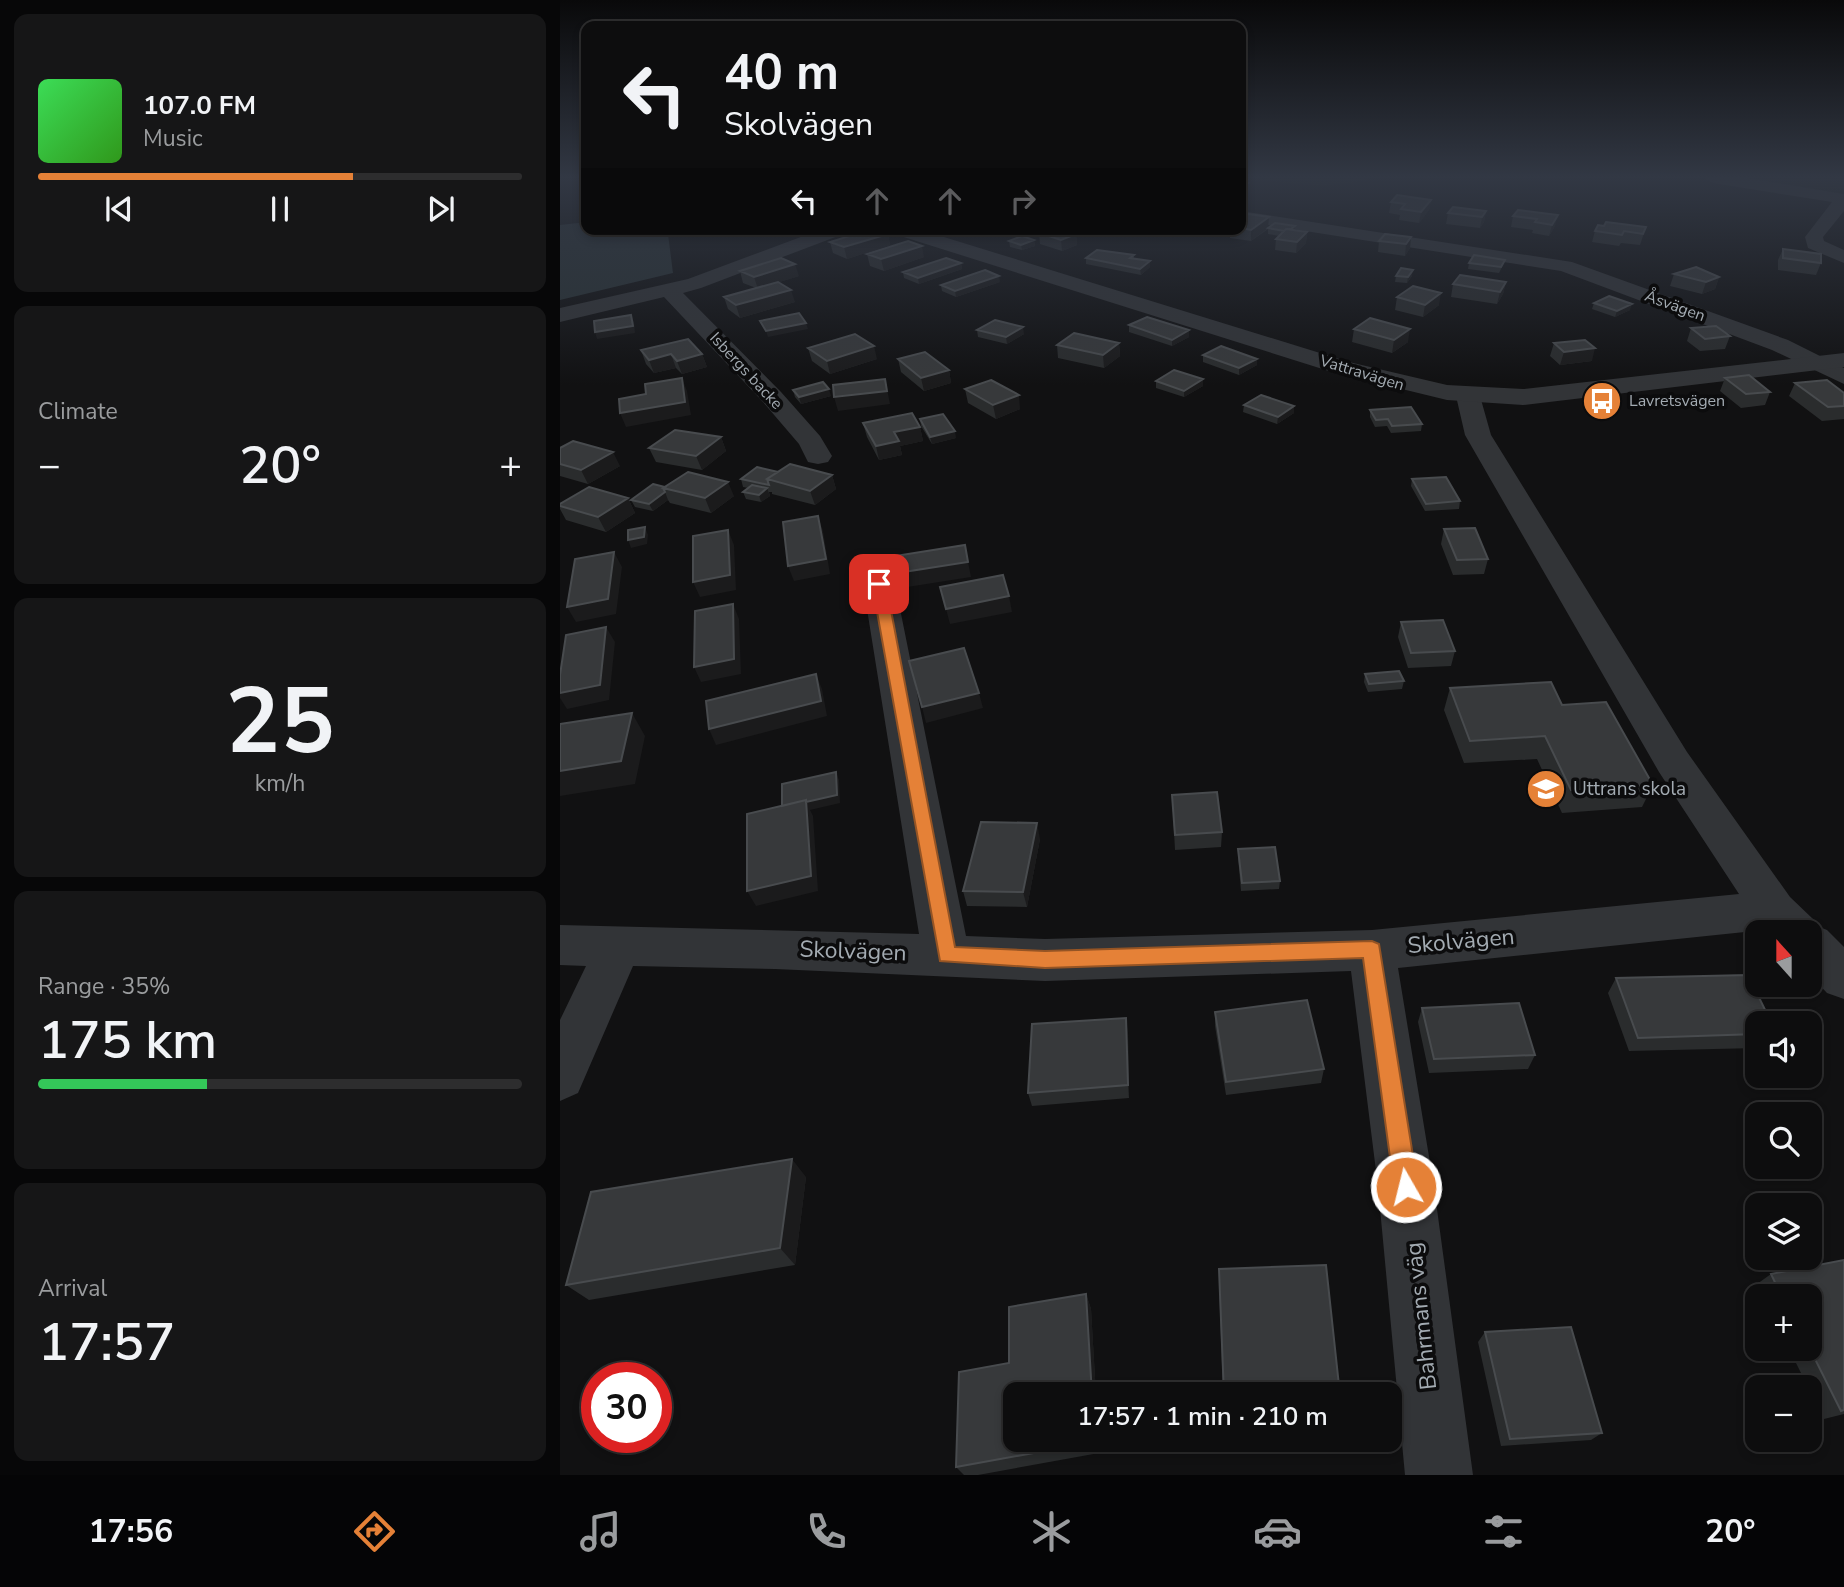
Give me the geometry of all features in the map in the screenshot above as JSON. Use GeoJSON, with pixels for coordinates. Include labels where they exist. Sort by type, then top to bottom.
{"type":"FeatureCollection","features":[{"type":"Feature","properties":{"kind":"street"},"geometry":{"type":"LineString","coordinates":[[560,315],[668,290],[793,247]]}},
{"type":"Feature","properties":{"kind":"street","name":"Vattravägen"},"geometry":{"type":"LineString","coordinates":[[956,247],[1364,376],[1429,391],[1468,396],[1523,397],[1844,360]]}},
{"type":"Feature","properties":{"kind":"street","name":"Åsvägen"},"geometry":{"type":"LineString","coordinates":[[1441,247],[1565,266],[1748,332],[1844,377]]}},
{"type":"Feature","properties":{"kind":"street"},"geometry":{"type":"LineString","coordinates":[[1819,247],[1844,257]]}},
{"type":"Feature","properties":{"kind":"street","name":"Isbergs backe"},"geometry":{"type":"LineString","coordinates":[[668,290],[772,397],[811,442],[818,456]]}},
{"type":"Feature","properties":{"kind":"street"},"geometry":{"type":"LineString","coordinates":[[1468,396],[1478,435],[1673,762],[1785,920]]}},
{"type":"Feature","properties":{"kind":"street"},"geometry":{"type":"LineString","coordinates":[[879,584],[946,955]]}},
{"type":"Feature","properties":{"kind":"street","name":"Skolvägen"},"geometry":{"type":"LineString","coordinates":[[560,945],[1045,960],[1372,950],[1745,925]]}},
{"type":"Feature","properties":{"kind":"street"},"geometry":{"type":"LineString","coordinates":[[560,1076],[619,946]]}},
{"type":"Feature","properties":{"kind":"street","name":"Bahrmans väg"},"geometry":{"type":"LineString","coordinates":[[1372,950],[1406,1187],[1439,1475]]}},
{"type":"Feature","properties":{"kind":"street"},"geometry":{"type":"LineString","coordinates":[[1822,956],[1844,978]]}},
{"type":"Feature","properties":{"kind":"shaded area"},"geometry":{"type":"Polygon","coordinates":[[[560,247],[670,247],[673,273],[560,300],[560,247]]]}},
{"type":"Feature","properties":{"kind":"building"},"geometry":{"type":"Polygon","coordinates":[[[890,247],[919,247],[881,259],[867,254],[890,247]]]}},
{"type":"Feature","properties":{"kind":"building"},"geometry":{"type":"Polygon","coordinates":[[[1783,249],[1821,254],[1821,263],[1783,258],[1783,249]]]}},
{"type":"Feature","properties":{"kind":"building"},"geometry":{"type":"Polygon","coordinates":[[[1097,250],[1134,255],[1130,258],[1150,261],[1140,269],[1086,258],[1097,250]]]}},
{"type":"Feature","properties":{"kind":"building"},"geometry":{"type":"Polygon","coordinates":[[[1474,255],[1505,260],[1501,267],[1469,263],[1474,255]]]}},
{"type":"Feature","properties":{"kind":"building"},"geometry":{"type":"Polygon","coordinates":[[[781,258],[795,264],[754,277],[740,271],[781,258]]]}},
{"type":"Feature","properties":{"kind":"building"},"geometry":{"type":"Polygon","coordinates":[[[946,258],[961,263],[918,278],[903,272],[946,258]]]}},
{"type":"Feature","properties":{"kind":"building"},"geometry":{"type":"Polygon","coordinates":[[[1696,267],[1719,277],[1706,282],[1674,274],[1696,267]]]}},
{"type":"Feature","properties":{"kind":"building"},"geometry":{"type":"Polygon","coordinates":[[[1401,268],[1413,270],[1408,277],[1396,276],[1401,268]]]}},
{"type":"Feature","properties":{"kind":"building"},"geometry":{"type":"Polygon","coordinates":[[[985,270],[999,276],[955,291],[941,285],[985,270]]]}},
{"type":"Feature","properties":{"kind":"building"},"geometry":{"type":"Polygon","coordinates":[[[1460,275],[1506,282],[1500,292],[1453,284],[1460,275]]]}},
{"type":"Feature","properties":{"kind":"building"},"geometry":{"type":"Polygon","coordinates":[[[778,282],[791,290],[736,305],[724,297],[778,282]]]}},
{"type":"Feature","properties":{"kind":"building"},"geometry":{"type":"Polygon","coordinates":[[[1413,286],[1441,293],[1425,305],[1397,297],[1413,286]]]}},
{"type":"Feature","properties":{"kind":"building"},"geometry":{"type":"Polygon","coordinates":[[[1609,296],[1632,304],[1617,311],[1594,303],[1609,296]]]}},
{"type":"Feature","properties":{"kind":"building"},"geometry":{"type":"Polygon","coordinates":[[[799,313],[806,323],[766,331],[760,321],[799,313]]]}},
{"type":"Feature","properties":{"kind":"building"},"geometry":{"type":"Polygon","coordinates":[[[631,315],[633,326],[595,332],[594,321],[631,315]]]}},
{"type":"Feature","properties":{"kind":"building"},"geometry":{"type":"Polygon","coordinates":[[[1147,317],[1189,330],[1172,340],[1129,325],[1147,317]]]}},
{"type":"Feature","properties":{"kind":"building"},"geometry":{"type":"Polygon","coordinates":[[[1370,318],[1410,329],[1394,340],[1354,329],[1370,318]]]}},
{"type":"Feature","properties":{"kind":"building"},"geometry":{"type":"Polygon","coordinates":[[[995,320],[1023,327],[1006,337],[977,330],[995,320]]]}},
{"type":"Feature","properties":{"kind":"building"},"geometry":{"type":"Polygon","coordinates":[[[1716,326],[1730,336],[1705,339],[1691,328],[1716,326]]]}},
{"type":"Feature","properties":{"kind":"building"},"geometry":{"type":"Polygon","coordinates":[[[1074,333],[1119,343],[1103,355],[1057,345],[1074,333]]]}},
{"type":"Feature","properties":{"kind":"building"},"geometry":{"type":"Polygon","coordinates":[[[855,334],[874,346],[827,361],[808,348],[855,334]]]}},
{"type":"Feature","properties":{"kind":"building"},"geometry":{"type":"Polygon","coordinates":[[[688,339],[702,354],[677,361],[671,354],[649,360],[641,350],[688,339]]]}},
{"type":"Feature","properties":{"kind":"building"},"geometry":{"type":"Polygon","coordinates":[[[1585,340],[1595,348],[1564,352],[1554,343],[1585,340]]]}},
{"type":"Feature","properties":{"kind":"building"},"geometry":{"type":"Polygon","coordinates":[[[1221,346],[1257,359],[1239,368],[1203,355],[1221,346]]]}},
{"type":"Feature","properties":{"kind":"building"},"geometry":{"type":"Polygon","coordinates":[[[925,352],[949,370],[921,378],[898,359],[925,352]]]}},
{"type":"Feature","properties":{"kind":"building"},"geometry":{"type":"Polygon","coordinates":[[[1174,370],[1203,379],[1184,391],[1156,381],[1174,370]]]}},
{"type":"Feature","properties":{"kind":"building"},"geometry":{"type":"Polygon","coordinates":[[[1749,375],[1770,392],[1746,394],[1725,378],[1749,375]]]}},
{"type":"Feature","properties":{"kind":"building"},"geometry":{"type":"Polygon","coordinates":[[[682,378],[685,402],[620,413],[619,399],[646,394],[645,384],[682,378]]]}},
{"type":"Feature","properties":{"kind":"building"},"geometry":{"type":"Polygon","coordinates":[[[885,379],[887,391],[834,397],[833,385],[885,379]]]}},
{"type":"Feature","properties":{"kind":"building"},"geometry":{"type":"Polygon","coordinates":[[[991,380],[1019,395],[993,405],[965,389],[991,380]]]}},
{"type":"Feature","properties":{"kind":"building"},"geometry":{"type":"Polygon","coordinates":[[[1827,380],[1844,393],[1844,406],[1828,407],[1795,383],[1827,380]]]}},
{"type":"Feature","properties":{"kind":"building"},"geometry":{"type":"Polygon","coordinates":[[[823,382],[829,389],[799,397],[793,390],[823,382]]]}},
{"type":"Feature","properties":{"kind":"building"},"geometry":{"type":"Polygon","coordinates":[[[1261,395],[1294,406],[1278,417],[1244,405],[1261,395]]]}},
{"type":"Feature","properties":{"kind":"building"},"geometry":{"type":"Polygon","coordinates":[[[1411,407],[1422,424],[1392,426],[1388,419],[1376,420],[1370,410],[1411,407]]]}},
{"type":"Feature","properties":{"kind":"building"},"geometry":{"type":"Polygon","coordinates":[[[912,413],[920,427],[894,432],[899,441],[876,446],[863,423],[912,413]]]}},
{"type":"Feature","properties":{"kind":"building"},"geometry":{"type":"Polygon","coordinates":[[[943,414],[955,431],[930,437],[920,419],[943,414]]]}},
{"type":"Feature","properties":{"kind":"building"},"geometry":{"type":"Polygon","coordinates":[[[675,430],[721,437],[696,456],[649,448],[675,430]]]}},
{"type":"Feature","properties":{"kind":"building"},"geometry":{"type":"Polygon","coordinates":[[[573,441],[613,452],[581,470],[560,464],[560,448],[573,441]]]}},
{"type":"Feature","properties":{"kind":"building"},"geometry":{"type":"Polygon","coordinates":[[[790,464],[832,475],[810,491],[767,479],[790,464]]]}},
{"type":"Feature","properties":{"kind":"building"},"geometry":{"type":"Polygon","coordinates":[[[757,467],[778,472],[767,479],[769,485],[741,479],[757,467]]]}},
{"type":"Feature","properties":{"kind":"building"},"geometry":{"type":"Polygon","coordinates":[[[688,472],[728,482],[705,498],[663,488],[688,472]]]}},
{"type":"Feature","properties":{"kind":"building"},"geometry":{"type":"Polygon","coordinates":[[[1446,477],[1460,501],[1426,504],[1412,479],[1446,477]]]}},
{"type":"Feature","properties":{"kind":"building"},"geometry":{"type":"Polygon","coordinates":[[[653,484],[665,487],[665,492],[649,504],[631,500],[653,484]]]}},
{"type":"Feature","properties":{"kind":"building"},"geometry":{"type":"Polygon","coordinates":[[[752,485],[767,488],[759,495],[743,492],[752,485]]]}},
{"type":"Feature","properties":{"kind":"building"},"geometry":{"type":"Polygon","coordinates":[[[589,487],[628,498],[598,517],[560,506],[589,487]]]}},
{"type":"Feature","properties":{"kind":"building"},"geometry":{"type":"Polygon","coordinates":[[[818,516],[826,559],[788,566],[783,522],[818,516]]]}},
{"type":"Feature","properties":{"kind":"building"},"geometry":{"type":"Polygon","coordinates":[[[645,527],[644,537],[628,540],[628,530],[645,527]]]}},
{"type":"Feature","properties":{"kind":"building"},"geometry":{"type":"Polygon","coordinates":[[[1475,528],[1488,559],[1457,560],[1444,529],[1475,528]]]}},
{"type":"Feature","properties":{"kind":"building"},"geometry":{"type":"Polygon","coordinates":[[[728,530],[730,575],[693,582],[693,536],[728,530]]]}},
{"type":"Feature","properties":{"kind":"building"},"geometry":{"type":"Polygon","coordinates":[[[965,545],[968,562],[897,573],[895,556],[965,545]]]}},
{"type":"Feature","properties":{"kind":"building"},"geometry":{"type":"Polygon","coordinates":[[[614,552],[608,599],[567,607],[575,559],[614,552]]]}},
{"type":"Feature","properties":{"kind":"building"},"geometry":{"type":"Polygon","coordinates":[[[1003,575],[1009,596],[946,609],[940,587],[1003,575]]]}},
{"type":"Feature","properties":{"kind":"building"},"geometry":{"type":"Polygon","coordinates":[[[733,604],[734,659],[694,667],[695,611],[733,604]]]}},
{"type":"Feature","properties":{"kind":"building"},"geometry":{"type":"Polygon","coordinates":[[[1443,620],[1455,651],[1411,653],[1401,622],[1443,620]]]}},
{"type":"Feature","properties":{"kind":"building"},"geometry":{"type":"Polygon","coordinates":[[[606,627],[600,685],[560,693],[566,635],[606,627]]]}},
{"type":"Feature","properties":{"kind":"building"},"geometry":{"type":"Polygon","coordinates":[[[964,648],[979,693],[922,707],[909,661],[964,648]]]}},
{"type":"Feature","properties":{"kind":"building"},"geometry":{"type":"Polygon","coordinates":[[[1399,671],[1404,681],[1369,684],[1365,674],[1399,671]]]}},
{"type":"Feature","properties":{"kind":"building"},"geometry":{"type":"Polygon","coordinates":[[[816,674],[821,701],[709,729],[706,701],[816,674]]]}},
{"type":"Feature","properties":{"kind":"building"},"geometry":{"type":"Polygon","coordinates":[[[1551,682],[1562,705],[1606,702],[1653,785],[1571,790],[1545,736],[1470,741],[1450,688],[1551,682]]]}},
{"type":"Feature","properties":{"kind":"building"},"geometry":{"type":"Polygon","coordinates":[[[632,713],[621,761],[560,771],[560,724],[632,713]]]}},
{"type":"Feature","properties":{"kind":"building"},"geometry":{"type":"Polygon","coordinates":[[[836,772],[837,795],[782,806],[782,784],[836,772]]]}},
{"type":"Feature","properties":{"kind":"building"},"geometry":{"type":"Polygon","coordinates":[[[1217,792],[1222,832],[1175,835],[1172,795],[1217,792]]]}},
{"type":"Feature","properties":{"kind":"building"},"geometry":{"type":"Polygon","coordinates":[[[806,800],[811,876],[747,891],[747,814],[806,800]]]}},
{"type":"Feature","properties":{"kind":"building"},"geometry":{"type":"Polygon","coordinates":[[[981,822],[1037,823],[1023,892],[963,891],[981,822]]]}},
{"type":"Feature","properties":{"kind":"building"},"geometry":{"type":"Polygon","coordinates":[[[1275,847],[1280,881],[1242,883],[1238,849],[1275,847]]]}},
{"type":"Feature","properties":{"kind":"building"},"geometry":{"type":"Polygon","coordinates":[[[1745,975],[1745,998],[1759,998],[1766,1011],[1745,1011],[1745,1034],[1638,1038],[1616,978],[1745,975]]]}},
{"type":"Feature","properties":{"kind":"building"},"geometry":{"type":"Polygon","coordinates":[[[1307,1000],[1324,1069],[1226,1082],[1215,1012],[1307,1000]]]}},
{"type":"Feature","properties":{"kind":"building"},"geometry":{"type":"Polygon","coordinates":[[[1519,1003],[1535,1055],[1434,1059],[1422,1008],[1519,1003]]]}},
{"type":"Feature","properties":{"kind":"building"},"geometry":{"type":"Polygon","coordinates":[[[1126,1018],[1128,1085],[1028,1093],[1032,1024],[1126,1018]]]}},
{"type":"Feature","properties":{"kind":"building"},"geometry":{"type":"Polygon","coordinates":[[[792,1159],[780,1248],[566,1285],[591,1192],[792,1159]]]}},
{"type":"Feature","properties":{"kind":"building"},"geometry":{"type":"Polygon","coordinates":[[[1844,1260],[1844,1410],[1841,1411],[1816,1361],[1822,1361],[1822,1284],[1776,1284],[1771,1274],[1792,1270],[1822,1270],[1822,1264],[1844,1260]]]}},
{"type":"Feature","properties":{"kind":"building"},"geometry":{"type":"Polygon","coordinates":[[[1326,1265],[1339,1382],[1223,1382],[1219,1269],[1326,1265]]]}},
{"type":"Feature","properties":{"kind":"building"},"geometry":{"type":"Polygon","coordinates":[[[1086,1294],[1091,1382],[1003,1382],[1003,1452],[1039,1452],[956,1467],[959,1372],[1009,1363],[1009,1307],[1086,1294]]]}},
{"type":"Feature","properties":{"kind":"building"},"geometry":{"type":"Polygon","coordinates":[[[1571,1327],[1602,1433],[1510,1439],[1485,1332],[1571,1327]]]}},
{"type":"Feature","properties":{"kind":"place","name":"Lavretsvägen"},"geometry":{"type":"Point","coordinates":[1602,401]}},
{"type":"Feature","properties":{"kind":"place","name":"Uttrans skola"},"geometry":{"type":"Point","coordinates":[1546,789]}},
{"type":"Feature","properties":{"kind":"route"},"geometry":{"type":"LineString","coordinates":[[879,584],[946,955],[1045,960],[1372,950],[1406,1187]]}}]}
